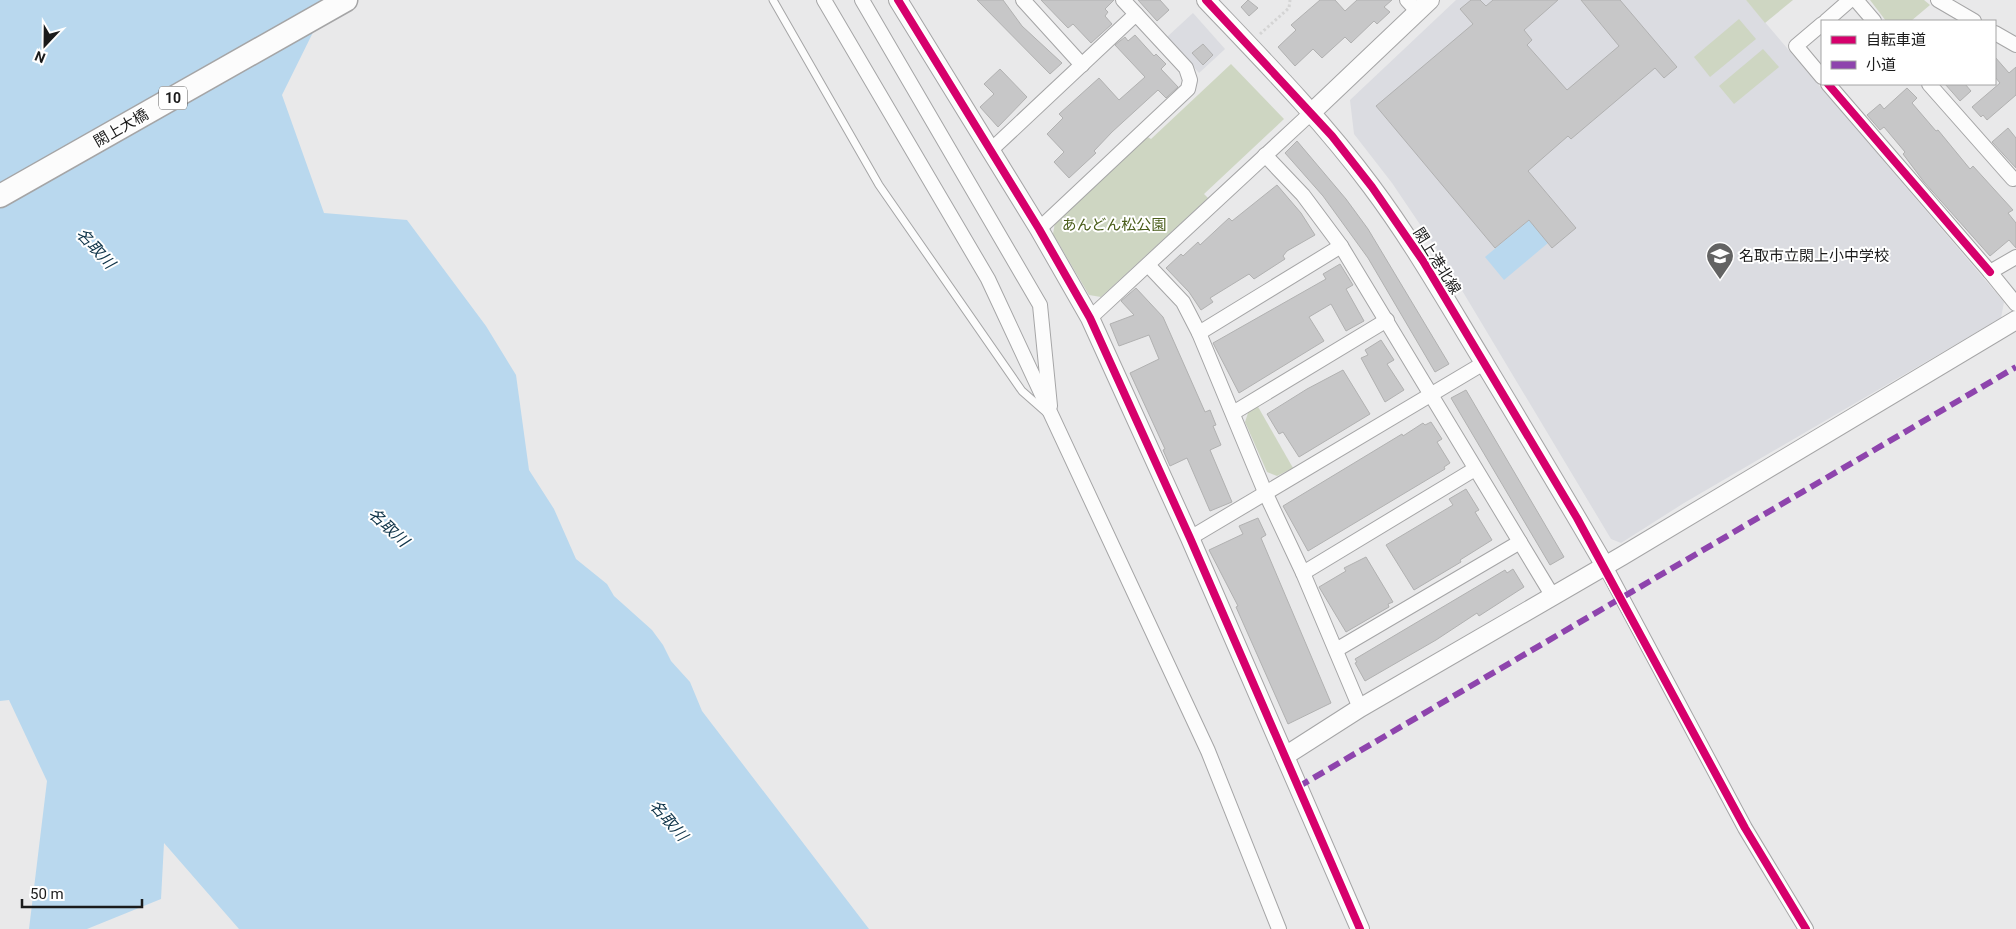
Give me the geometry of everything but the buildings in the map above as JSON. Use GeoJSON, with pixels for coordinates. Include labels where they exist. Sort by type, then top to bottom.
{"type":"FeatureCollection","features":[{"type":"Feature","properties":{"kind":"main road","name":"閖上大橋"},"geometry":{"type":"LineString","coordinates":[[0,196],[346,0]]}},
{"type":"Feature","properties":{"kind":"street"},"geometry":{"type":"LineString","coordinates":[[824,0],[988,279],[1208,751],[1279,929]]}},
{"type":"Feature","properties":{"kind":"street"},"geometry":{"type":"LineString","coordinates":[[862,0],[1040,305],[1051,417]]}},
{"type":"Feature","properties":{"kind":"street"},"geometry":{"type":"LineString","coordinates":[[898,0],[1039,229],[1090,318],[1190,538],[1360,929]]}},
{"type":"Feature","properties":{"kind":"street"},"geometry":{"type":"LineString","coordinates":[[1022,0],[1082,65]]}},
{"type":"Feature","properties":{"kind":"street"},"geometry":{"type":"LineString","coordinates":[[1039,229],[1188,89],[1190,80],[1186,68],[1123,0]]}},
{"type":"Feature","properties":{"kind":"street","name":"閖上港北線"},"geometry":{"type":"LineString","coordinates":[[1206,0],[1310,113],[1366,180],[1423,260],[1550,470],[1604,566]]}},
{"type":"Feature","properties":{"kind":"street"},"geometry":{"type":"LineString","coordinates":[[1827,20],[1850,0]]}},
{"type":"Feature","properties":{"kind":"street"},"geometry":{"type":"LineString","coordinates":[[1856,0],[1873,20]]}},
{"type":"Feature","properties":{"kind":"street"},"geometry":{"type":"LineString","coordinates":[[1938,0],[1972,20]]}},
{"type":"Feature","properties":{"kind":"street"},"geometry":{"type":"LineString","coordinates":[[1090,318],[1310,113],[1418,4]]}},
{"type":"Feature","properties":{"kind":"street"},"geometry":{"type":"LineString","coordinates":[[991,150],[1136,14]]}},
{"type":"Feature","properties":{"kind":"street"},"geometry":{"type":"LineString","coordinates":[[1821,25],[1796,46],[1821,76]]}},
{"type":"Feature","properties":{"kind":"street"},"geometry":{"type":"LineString","coordinates":[[1996,34],[2016,45]]}},
{"type":"Feature","properties":{"kind":"street"},"geometry":{"type":"LineString","coordinates":[[1829,85],[2016,304]]}},
{"type":"Feature","properties":{"kind":"street"},"geometry":{"type":"LineString","coordinates":[[1930,85],[2015,179]]}},
{"type":"Feature","properties":{"kind":"street"},"geometry":{"type":"LineString","coordinates":[[1265,155],[1303,195],[1342,246],[1552,595]]}},
{"type":"Feature","properties":{"kind":"street"},"geometry":{"type":"LineString","coordinates":[[1199,333],[1342,246]]}},
{"type":"Feature","properties":{"kind":"street"},"geometry":{"type":"LineString","coordinates":[[1990,272],[2016,257]]}},
{"type":"Feature","properties":{"kind":"street"},"geometry":{"type":"LineString","coordinates":[[1148,265],[1183,302],[1199,333],[1265,492],[1303,573],[1360,708]]}},
{"type":"Feature","properties":{"kind":"street"},"geometry":{"type":"LineString","coordinates":[[1233,413],[1387,320]]}},
{"type":"Feature","properties":{"kind":"street"},"geometry":{"type":"LineString","coordinates":[[1285,756],[1360,708],[1604,566],[2016,320]]}},
{"type":"Feature","properties":{"kind":"street"},"geometry":{"type":"LineString","coordinates":[[1190,538],[1484,363]]}},
{"type":"Feature","properties":{"kind":"street"},"geometry":{"type":"LineString","coordinates":[[1303,573],[1476,468]]}},
{"type":"Feature","properties":{"kind":"street"},"geometry":{"type":"LineString","coordinates":[[1336,650],[1520,542]]}},
{"type":"Feature","properties":{"kind":"street"},"geometry":{"type":"LineString","coordinates":[[1604,566],[1745,828],[1806,929]]}},
{"type":"Feature","properties":{"kind":"lane"},"geometry":{"type":"LineString","coordinates":[[773,0],[879,185],[1022,391],[1051,417]]}},
{"type":"Feature","properties":{"kind":"path"},"geometry":{"type":"LineString","coordinates":[[1259,35],[1289,8],[1290,0]]}},
{"type":"Feature","properties":{"kind":"shaded area","name":"名取市立閖上小中学校"},"geometry":{"type":"Polygon","coordinates":[[[1456,0],[1746,0],[2004,302],[2001,318],[1684,503],[1621,543],[1611,539],[1442,257],[1392,183],[1354,134],[1350,100],[1456,0]]]}},
{"type":"Feature","properties":{"kind":"shaded area"},"geometry":{"type":"Polygon","coordinates":[[[1193,13],[1225,49],[1199,73],[1167,37],[1193,13]]]}},
{"type":"Feature","properties":{"kind":"green space"},"geometry":{"type":"Polygon","coordinates":[[[1746,0],[1793,0],[1765,23],[1746,0]]]}},
{"type":"Feature","properties":{"kind":"green space"},"geometry":{"type":"Polygon","coordinates":[[[1870,0],[1924,0],[1930,5],[1912,20],[1885,20],[1870,0]]]}},
{"type":"Feature","properties":{"kind":"green space"},"geometry":{"type":"Polygon","coordinates":[[[1739,19],[1756,39],[1710,77],[1694,57],[1739,19]]]}},
{"type":"Feature","properties":{"kind":"green space"},"geometry":{"type":"Polygon","coordinates":[[[1763,49],[1779,67],[1734,104],[1719,86],[1763,49]]]}},
{"type":"Feature","properties":{"kind":"green space","name":"あんどん松公園"},"geometry":{"type":"Polygon","coordinates":[[[1231,64],[1284,119],[1204,194],[1208,198],[1101,297],[1089,295],[1053,234],[1055,222],[1146,136],[1151,139],[1231,64]]]}},
{"type":"Feature","properties":{"kind":"green space"},"geometry":{"type":"Polygon","coordinates":[[[1257,405],[1293,468],[1277,476],[1267,472],[1245,422],[1249,410],[1257,405]]]}},
{"type":"Feature","properties":{"kind":"water","name":"名取川"},"geometry":{"type":"Polygon","coordinates":[[[0,0],[329,0],[282,95],[324,213],[407,220],[486,326],[516,375],[529,470],[554,509],[576,559],[607,584],[614,596],[652,630],[663,645],[671,661],[690,682],[702,711],[869,929],[239,929],[164,843],[161,899],[87,929],[29,929],[47,781],[9,700],[0,701],[0,0]]]}},
{"type":"Feature","properties":{"kind":"water"},"geometry":{"type":"Polygon","coordinates":[[[1529,220],[1548,243],[1504,280],[1485,257],[1529,220]]]}},
{"type":"Feature","properties":{"kind":"marked path"},"geometry":{"type":"LineString","coordinates":[[1298,787],[2016,367]]}},
{"type":"Feature","properties":{"kind":"cycle path"},"geometry":{"type":"LineString","coordinates":[[898,0],[1039,229],[1090,318],[1190,538],[1360,929]]}},
{"type":"Feature","properties":{"kind":"cycle path"},"geometry":{"type":"LineString","coordinates":[[1206,0],[1332,136],[1372,187],[1423,261],[1577,518],[1745,828],[1806,929]]}},
{"type":"Feature","properties":{"kind":"cycle path"},"geometry":{"type":"LineString","coordinates":[[1829,85],[1990,272]]}},
{"type":"Feature","properties":{"kind":"place","name":"名取市立閖上小中学校"},"geometry":{"type":"Point","coordinates":[1720,280]}}]}
